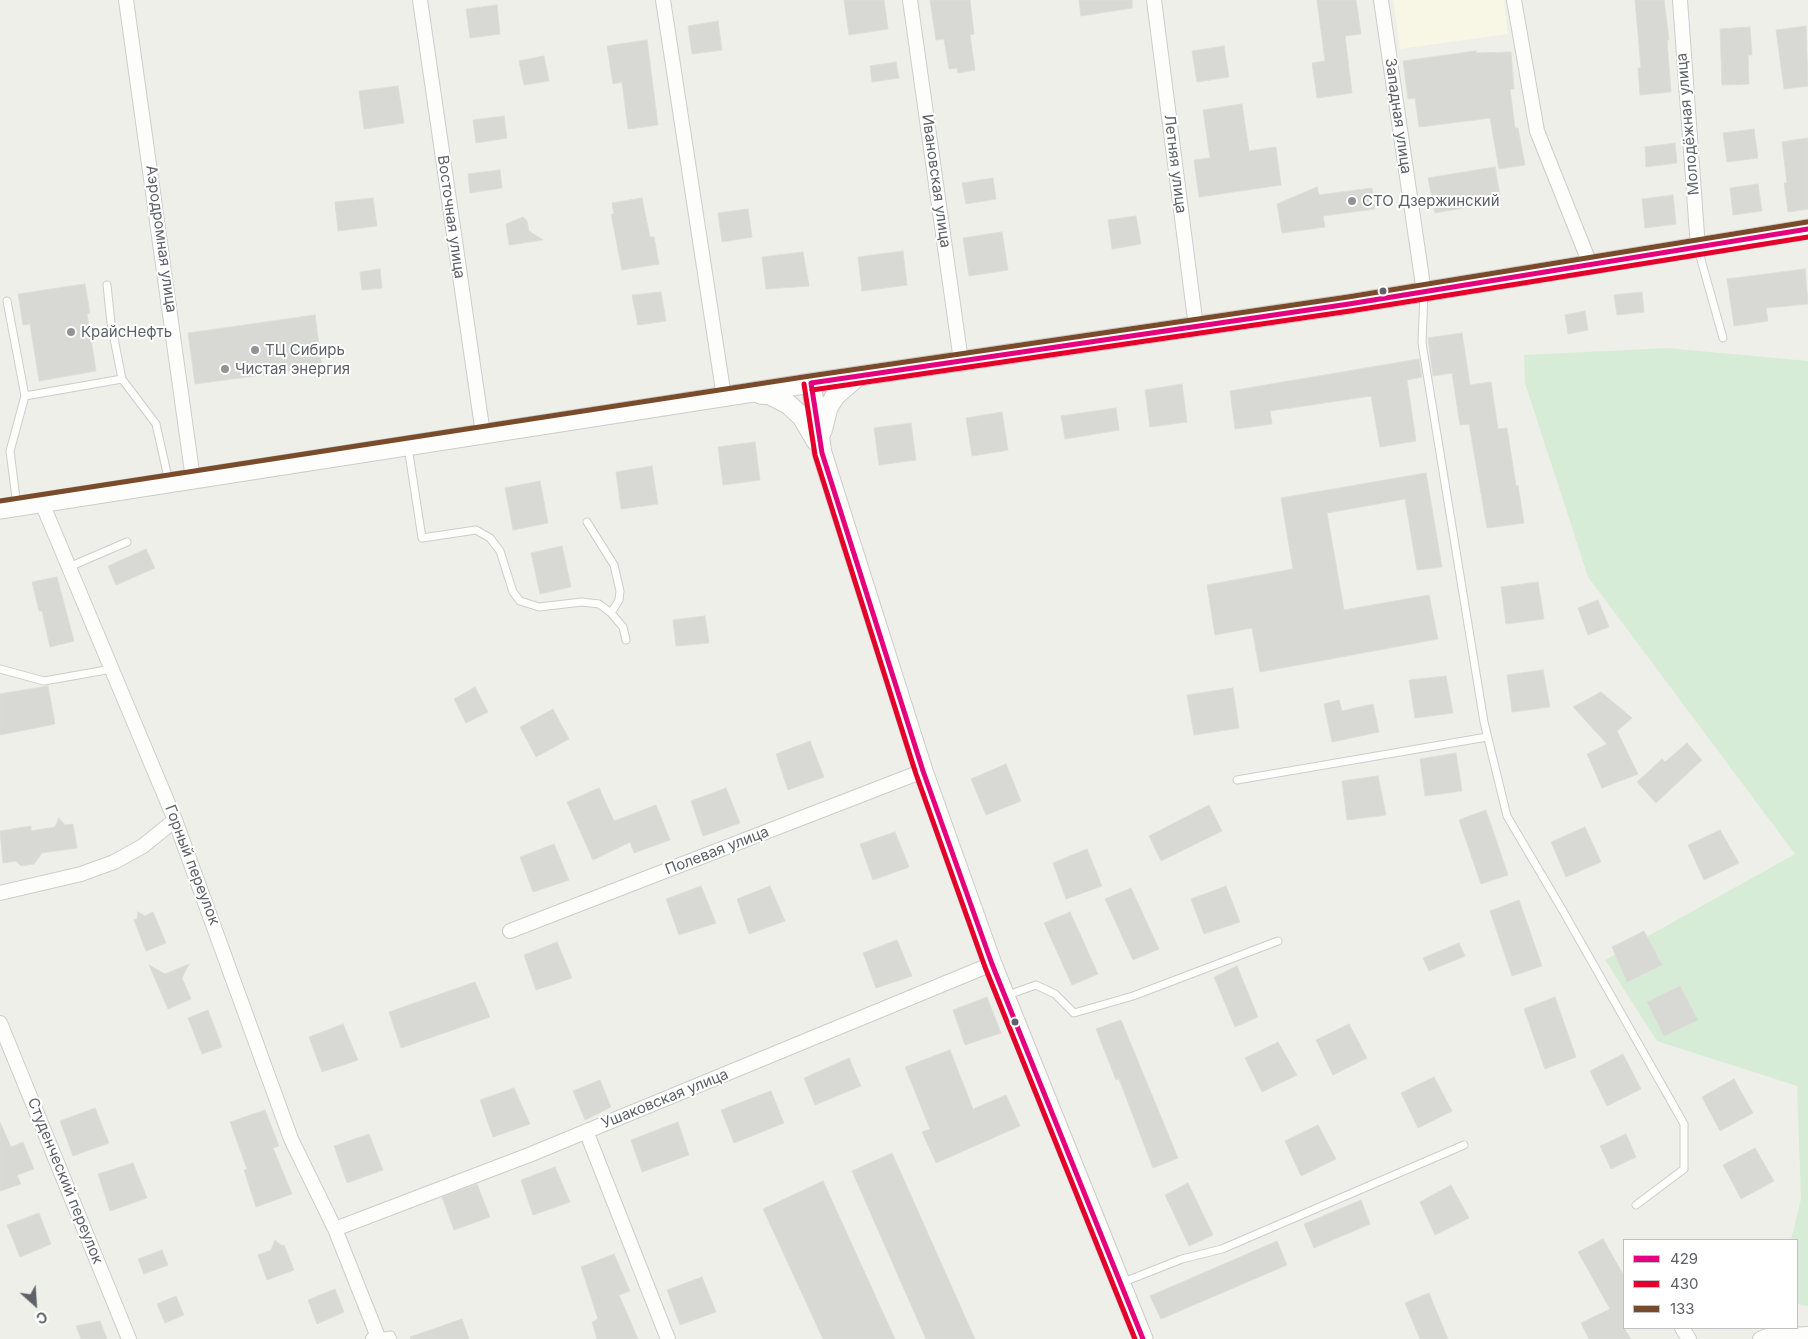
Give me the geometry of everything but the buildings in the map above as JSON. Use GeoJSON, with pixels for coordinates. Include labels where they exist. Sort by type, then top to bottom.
{"type":"FeatureCollection","features":[{"type":"Feature","properties":{"kind":"main road"},"geometry":{"type":"LineString","coordinates":[[9,508],[811,383],[1424,292],[1808,229]]}},
{"type":"Feature","properties":{"kind":"main road"},"geometry":{"type":"LineString","coordinates":[[822,453],[823,424],[828,408],[835,396],[857,377]]}},
{"type":"Feature","properties":{"kind":"main road"},"geometry":{"type":"LineString","coordinates":[[811,383],[822,453],[923,771],[992,964],[1143,1339]]}},
{"type":"Feature","properties":{"kind":"main road"},"geometry":{"type":"LineString","coordinates":[[749,393],[770,395],[788,404],[802,417],[822,453]]}},
{"type":"Feature","properties":{"kind":"street","name":"Аэродромная улица"},"geometry":{"type":"LineString","coordinates":[[126,0],[193,479]]}},
{"type":"Feature","properties":{"kind":"street","name":"Восточная улица"},"geometry":{"type":"LineString","coordinates":[[420,0],[483,434]]}},
{"type":"Feature","properties":{"kind":"street"},"geometry":{"type":"LineString","coordinates":[[663,0],[724,397]]}},
{"type":"Feature","properties":{"kind":"street","name":"Ивановская улица"},"geometry":{"type":"LineString","coordinates":[[910,0],[961,362]]}},
{"type":"Feature","properties":{"kind":"street","name":"Летняя улица"},"geometry":{"type":"LineString","coordinates":[[1154,0],[1196,327]]}},
{"type":"Feature","properties":{"kind":"street","name":"Западная улица"},"geometry":{"type":"LineString","coordinates":[[1381,0],[1424,292]]}},
{"type":"Feature","properties":{"kind":"street"},"geometry":{"type":"LineString","coordinates":[[1514,0],[1537,131],[1590,264]]}},
{"type":"Feature","properties":{"kind":"street","name":"Молодёжная улица"},"geometry":{"type":"LineString","coordinates":[[1680,0],[1698,248]]}},
{"type":"Feature","properties":{"kind":"street","name":"Горный переулок"},"geometry":{"type":"LineString","coordinates":[[42,503],[175,820],[291,1139],[335,1229],[375,1338]]}},
{"type":"Feature","properties":{"kind":"street","name":"Полевая улица"},"geometry":{"type":"LineString","coordinates":[[510,931],[923,771]]}},
{"type":"Feature","properties":{"kind":"street"},"geometry":{"type":"LineString","coordinates":[[0,893],[81,874],[114,862],[143,846],[175,820]]}},
{"type":"Feature","properties":{"kind":"street","name":"Ушаковская улица"},"geometry":{"type":"LineString","coordinates":[[335,1229],[586,1132],[992,964]]}},
{"type":"Feature","properties":{"kind":"street","name":"Студенческий переулок"},"geometry":{"type":"LineString","coordinates":[[0,1023],[129,1339]]}},
{"type":"Feature","properties":{"kind":"street"},"geometry":{"type":"LineString","coordinates":[[586,1132],[668,1339]]}},
{"type":"Feature","properties":{"kind":"street"},"geometry":{"type":"LineString","coordinates":[[1760,1339],[1768,1336],[1808,1334]]}},
{"type":"Feature","properties":{"kind":"lane"},"geometry":{"type":"LineString","coordinates":[[1698,248],[1723,338]]}},
{"type":"Feature","properties":{"kind":"lane"},"geometry":{"type":"LineString","coordinates":[[107,285],[111,323],[122,379],[156,424],[169,482]]}},
{"type":"Feature","properties":{"kind":"lane"},"geometry":{"type":"LineString","coordinates":[[1424,292],[1422,343],[1487,737],[1506,816],[1563,910],[1684,1124],[1684,1169],[1636,1205]]}},
{"type":"Feature","properties":{"kind":"lane"},"geometry":{"type":"LineString","coordinates":[[7,301],[25,396],[10,451],[9,508]]}},
{"type":"Feature","properties":{"kind":"lane"},"geometry":{"type":"LineString","coordinates":[[25,396],[122,379]]}},
{"type":"Feature","properties":{"kind":"lane"},"geometry":{"type":"LineString","coordinates":[[408,446],[422,538],[476,530],[490,538],[500,551],[513,592],[520,600],[539,607],[582,602],[599,604],[612,613],[622,627],[626,640]]}},
{"type":"Feature","properties":{"kind":"lane"},"geometry":{"type":"LineString","coordinates":[[587,522],[614,565],[620,591],[619,600],[612,613]]}},
{"type":"Feature","properties":{"kind":"lane"},"geometry":{"type":"LineString","coordinates":[[69,567],[126,542]]}},
{"type":"Feature","properties":{"kind":"lane"},"geometry":{"type":"LineString","coordinates":[[0,670],[44,681],[112,669]]}},
{"type":"Feature","properties":{"kind":"lane"},"geometry":{"type":"LineString","coordinates":[[1237,780],[1487,737]]}},
{"type":"Feature","properties":{"kind":"lane"},"geometry":{"type":"LineString","coordinates":[[1005,996],[1036,985],[1055,994],[1074,1013],[1133,996],[1278,941]]}},
{"type":"Feature","properties":{"kind":"lane"},"geometry":{"type":"LineString","coordinates":[[1120,1283],[1182,1259],[1222,1249],[1464,1145]]}},
{"type":"Feature","properties":{"kind":"lane"},"geometry":{"type":"LineString","coordinates":[[375,1338],[391,1335],[393,1339]]}},
{"type":"Feature","properties":{"kind":"shaded area"},"geometry":{"type":"Polygon","coordinates":[[[1393,0],[1504,0],[1508,34],[1400,49],[1393,0]]]}},
{"type":"Feature","properties":{"kind":"green space"},"geometry":{"type":"Polygon","coordinates":[[[1667,348],[1808,361],[1808,1306],[1798,1304],[1798,1239],[1791,1239],[1801,1199],[1797,1086],[1657,1041],[1605,960],[1795,854],[1588,577],[1525,383],[1524,355],[1667,348]]]}},
{"type":"Feature","properties":{"kind":"transit line","name":"133"},"geometry":{"type":"LineString","coordinates":[[0,501],[810,376],[1348,297],[1807,222]]}},
{"type":"Feature","properties":{"kind":"transit line","name":"429"},"geometry":{"type":"LineString","coordinates":[[811,383],[1349,304],[1808,229]]}},
{"type":"Feature","properties":{"kind":"transit line","name":"430"},"geometry":{"type":"LineString","coordinates":[[812,390],[1350,311],[1808,237]]}},
{"type":"Feature","properties":{"kind":"transit line","name":"429"},"geometry":{"type":"LineString","coordinates":[[811,383],[822,453],[923,771],[992,964],[1143,1339]]}},
{"type":"Feature","properties":{"kind":"transit line","name":"430"},"geometry":{"type":"LineString","coordinates":[[804,384],[815,455],[916,774],[985,967],[1135,1339]]}},
{"type":"Feature","properties":{"kind":"place","name":"СТО Дзержинский"},"geometry":{"type":"Point","coordinates":[1352,201]}},
{"type":"Feature","properties":{"kind":"place","name":"КрайсНефть"},"geometry":{"type":"Point","coordinates":[71,332]}},
{"type":"Feature","properties":{"kind":"place","name":"ТЦ Сибирь"},"geometry":{"type":"Point","coordinates":[255,350]}},
{"type":"Feature","properties":{"kind":"place","name":"Чистая энергия"},"geometry":{"type":"Point","coordinates":[225,369]}}]}
